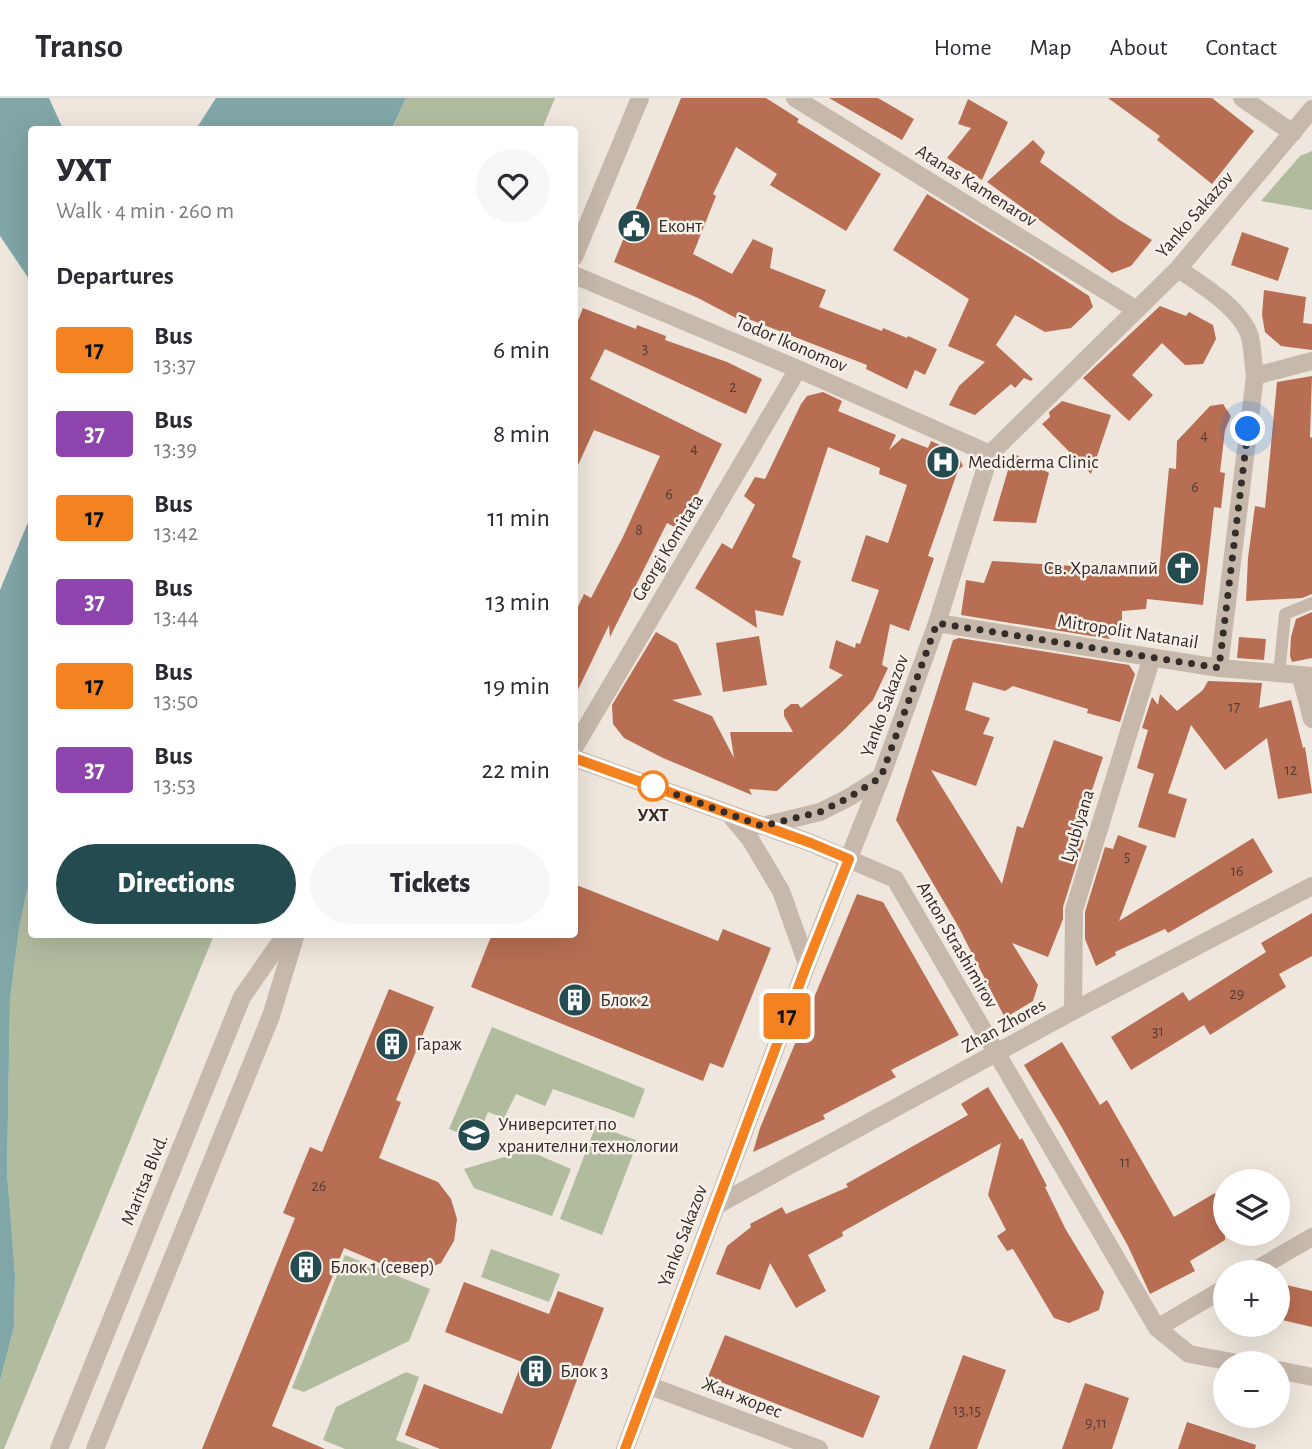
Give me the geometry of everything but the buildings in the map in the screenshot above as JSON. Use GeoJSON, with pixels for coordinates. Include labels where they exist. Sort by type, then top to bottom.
{"type":"FeatureCollection","features":[{"type":"Feature","properties":{"kind":"street"},"geometry":{"type":"LineString","coordinates":[[578,247],[640,98]]}},
{"type":"Feature","properties":{"kind":"street","name":"Atanas Kamenarov"},"geometry":{"type":"LineString","coordinates":[[794,98],[1135,309]]}},
{"type":"Feature","properties":{"kind":"street"},"geometry":{"type":"LineString","coordinates":[[1242,98],[1293,133],[1312,129]]}},
{"type":"Feature","properties":{"kind":"street","name":"Yanko Sakazov"},"geometry":{"type":"LineString","coordinates":[[625,1449],[807,964],[881,777],[937,623],[990,454],[1178,269],[1312,109]]}},
{"type":"Feature","properties":{"kind":"street"},"geometry":{"type":"LineString","coordinates":[[1178,269],[1232,309],[1249,335],[1255,376],[1219,668]]}},
{"type":"Feature","properties":{"kind":"street","name":"Todor Ikonomov"},"geometry":{"type":"LineString","coordinates":[[578,277],[798,369],[990,454]]}},
{"type":"Feature","properties":{"kind":"street"},"geometry":{"type":"LineString","coordinates":[[1255,376],[1312,361]]}},
{"type":"Feature","properties":{"kind":"street","name":"Georgi Komitata"},"geometry":{"type":"LineString","coordinates":[[578,741],[798,369]]}},
{"type":"Feature","properties":{"kind":"street","name":"Mitropolit Natanail"},"geometry":{"type":"LineString","coordinates":[[937,623],[1219,668],[1307,676]]}},
{"type":"Feature","properties":{"kind":"street","name":"Lyublyana"},"geometry":{"type":"LineString","coordinates":[[1073,1011],[1074,910],[1152,657]]}},
{"type":"Feature","properties":{"kind":"street"},"geometry":{"type":"LineString","coordinates":[[1307,676],[1312,719]]}},
{"type":"Feature","properties":{"kind":"street","name":"Anton Strashimirov"},"geometry":{"type":"LineString","coordinates":[[578,759],[762,826],[895,879],[1157,1328]]}},
{"type":"Feature","properties":{"kind":"street"},"geometry":{"type":"LineString","coordinates":[[762,826],[820,812],[881,777]]}},
{"type":"Feature","properties":{"kind":"street"},"geometry":{"type":"LineString","coordinates":[[729,814],[750,839],[781,891],[807,964]]}},
{"type":"Feature","properties":{"kind":"street","name":"Zhan Zhores"},"geometry":{"type":"LineString","coordinates":[[717,1205],[1073,1011],[1312,886]]}},
{"type":"Feature","properties":{"kind":"street","name":"Maritsa Blvd."},"geometry":{"type":"LineString","coordinates":[[59,1449],[242,997],[283,938]]}},
{"type":"Feature","properties":{"kind":"street"},"geometry":{"type":"LineString","coordinates":[[95,1449],[271,1016],[295,938]]}},
{"type":"Feature","properties":{"kind":"street"},"geometry":{"type":"LineString","coordinates":[[1273,1260],[1312,1237]]}},
{"type":"Feature","properties":{"kind":"street"},"geometry":{"type":"LineString","coordinates":[[1213,1295],[1157,1328],[1189,1354],[1213,1358]]}},
{"type":"Feature","properties":{"kind":"street"},"geometry":{"type":"LineString","coordinates":[[1290,1372],[1312,1377]]}},
{"type":"Feature","properties":{"kind":"street","name":"Жан жорес"},"geometry":{"type":"LineString","coordinates":[[650,1386],[779,1442],[819,1449]]}},
{"type":"Feature","properties":{"kind":"lane"},"geometry":{"type":"LineString","coordinates":[[1279,674],[1284,614],[1312,603]]}},
{"type":"Feature","properties":{"kind":"green space"},"geometry":{"type":"Polygon","coordinates":[[[406,98],[555,98],[543,126],[394,126],[406,98]]]}},
{"type":"Feature","properties":{"kind":"green space"},"geometry":{"type":"Polygon","coordinates":[[[1312,151],[1312,210],[1261,201],[1300,156],[1312,151]]]}},
{"type":"Feature","properties":{"kind":"green space"},"geometry":{"type":"Polygon","coordinates":[[[28,888],[28,938],[213,938],[4,1449],[0,1449],[0,1381],[14,1327],[15,1276],[7,1172],[10,1000],[28,888]]]}},
{"type":"Feature","properties":{"kind":"green space"},"geometry":{"type":"Polygon","coordinates":[[[492,1027],[645,1089],[634,1118],[553,1089],[545,1106],[516,1094],[504,1118],[488,1112],[477,1140],[449,1129],[492,1027]]]}},
{"type":"Feature","properties":{"kind":"green space"},"geometry":{"type":"Polygon","coordinates":[[[596,1125],[638,1141],[602,1235],[560,1219],[596,1125]]]}},
{"type":"Feature","properties":{"kind":"green space"},"geometry":{"type":"Polygon","coordinates":[[[527,1150],[571,1169],[552,1216],[474,1188],[464,1169],[527,1150]]]}},
{"type":"Feature","properties":{"kind":"green space"},"geometry":{"type":"Polygon","coordinates":[[[491,1249],[560,1274],[549,1302],[481,1277],[491,1249]]]}},
{"type":"Feature","properties":{"kind":"green space"},"geometry":{"type":"Polygon","coordinates":[[[345,1255],[430,1289],[409,1341],[304,1392],[292,1388],[345,1255]]]}},
{"type":"Feature","properties":{"kind":"green space"},"geometry":{"type":"Polygon","coordinates":[[[406,1372],[419,1377],[396,1440],[420,1449],[345,1449],[323,1440],[336,1407],[406,1372]]]}},
{"type":"Feature","properties":{"kind":"water"},"geometry":{"type":"Polygon","coordinates":[[[0,98],[49,98],[62,126],[28,126],[28,278],[0,236],[0,98]]]}},
{"type":"Feature","properties":{"kind":"water"},"geometry":{"type":"Polygon","coordinates":[[[216,98],[406,98],[393,126],[198,126],[216,98]]]}},
{"type":"Feature","properties":{"kind":"water"},"geometry":{"type":"Polygon","coordinates":[[[28,522],[28,888],[19,929],[10,1000],[7,1172],[15,1275],[14,1327],[0,1381],[0,590],[28,522]]]}},
{"type":"Feature","properties":{"kind":"bus line","name":"17"},"geometry":{"type":"LineString","coordinates":[[578,759],[849,859],[625,1449]]}},
{"type":"Feature","properties":{"kind":"place","name":"Еконт"},"geometry":{"type":"Point","coordinates":[634,226]}},
{"type":"Feature","properties":{"kind":"place","name":"Mediderma Clinic"},"geometry":{"type":"Point","coordinates":[943,462]}},
{"type":"Feature","properties":{"kind":"place","name":"Св. Хралампий"},"geometry":{"type":"Point","coordinates":[1183,568]}},
{"type":"Feature","properties":{"kind":"place","name":"УХТ"},"geometry":{"type":"Point","coordinates":[653,786]}},
{"type":"Feature","properties":{"kind":"place","name":"Блок 2"},"geometry":{"type":"Point","coordinates":[575,1000]}},
{"type":"Feature","properties":{"kind":"place","name":"Гараж"},"geometry":{"type":"Point","coordinates":[392,1044]}},
{"type":"Feature","properties":{"kind":"place","name":"Университет по хранителни технологии"},"geometry":{"type":"Point","coordinates":[474,1135]}},
{"type":"Feature","properties":{"kind":"place","name":"Блок 1 (север)"},"geometry":{"type":"Point","coordinates":[306,1267]}},
{"type":"Feature","properties":{"kind":"place","name":"Блок 3"},"geometry":{"type":"Point","coordinates":[536,1371]}},
{"type":"Feature","properties":{"kind":"route"},"geometry":{"type":"LineString","coordinates":[[653,786],[762,826],[820,812],[848,798],[881,777],[937,623],[1219,668],[1248,429]]}}]}
